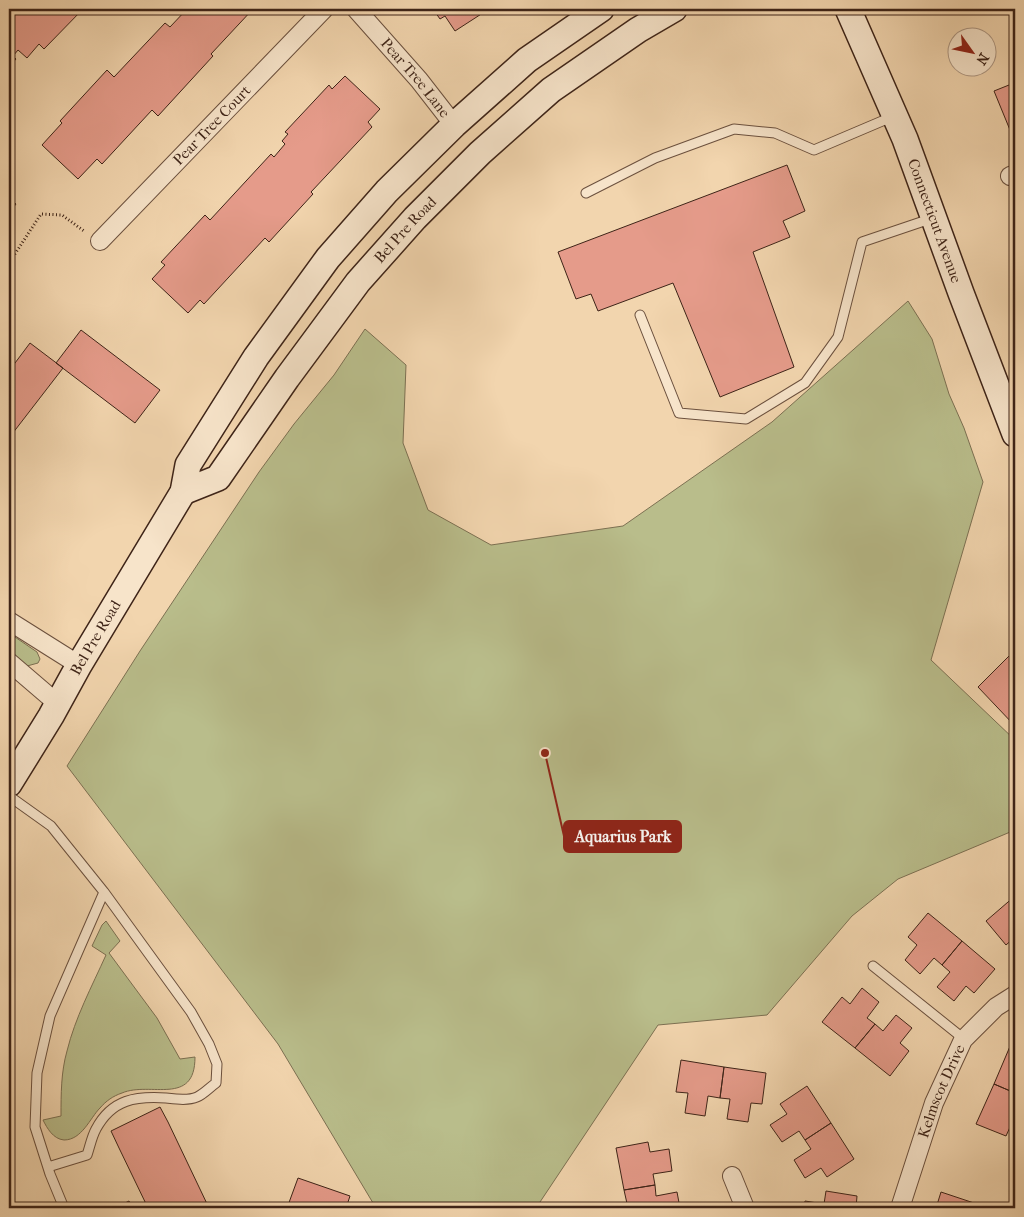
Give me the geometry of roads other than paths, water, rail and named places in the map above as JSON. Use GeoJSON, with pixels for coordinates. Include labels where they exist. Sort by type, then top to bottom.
{"type":"FeatureCollection","features":[{"type":"Feature","properties":{"kind":"main road","name":"Bel Pre Road"},"geometry":{"type":"LineString","coordinates":[[9,784],[182,492],[188,465],[256,356],[328,258],[387,191],[454,125],[527,60],[601,9]]}},
{"type":"Feature","properties":{"kind":"main road","name":"Bel Pre Road"},"geometry":{"type":"LineString","coordinates":[[182,492],[218,478],[358,282],[414,218],[480,153],[551,90],[638,30],[674,9]]}},
{"type":"Feature","properties":{"kind":"main road","name":"Connecticut Avenue"},"geometry":{"type":"LineString","coordinates":[[848,9],[895,116],[1015,434]]}},
{"type":"Feature","properties":{"kind":"street","name":"Pear Tree Court"},"geometry":{"type":"LineString","coordinates":[[102,240],[324,9]]}},
{"type":"Feature","properties":{"kind":"street","name":"Pear Tree Lane"},"geometry":{"type":"LineString","coordinates":[[356,9],[419,80],[454,125]]}},
{"type":"Feature","properties":{"kind":"street"},"geometry":{"type":"LineString","coordinates":[[9,621],[79,665]]}},
{"type":"Feature","properties":{"kind":"street"},"geometry":{"type":"LineString","coordinates":[[9,662],[58,704]]}},
{"type":"Feature","properties":{"kind":"street","name":"Kelmscot Drive"},"geometry":{"type":"LineString","coordinates":[[900,1208],[934,1103],[964,1039],[996,1008],[1015,996]]}},
{"type":"Feature","properties":{"kind":"street"},"geometry":{"type":"LineString","coordinates":[[732,1176],[745,1208]]}},
{"type":"Feature","properties":{"kind":"lane"},"geometry":{"type":"LineString","coordinates":[[586,193],[655,158],[734,129],[776,133],[814,150],[895,116]]}},
{"type":"Feature","properties":{"kind":"lane"},"geometry":{"type":"LineString","coordinates":[[640,315],[679,413],[746,419],[806,383],[838,337],[862,242],[934,218]]}},
{"type":"Feature","properties":{"kind":"lane"},"geometry":{"type":"LineString","coordinates":[[9,796],[50,826],[104,892],[191,1012],[209,1044],[217,1064],[216,1083],[197,1098],[150,1097],[132,1099],[121,1103],[112,1109],[96,1128],[87,1155],[48,1167]]}},
{"type":"Feature","properties":{"kind":"lane"},"geometry":{"type":"LineString","coordinates":[[64,1208],[34,1127],[37,1073],[50,1016],[104,892]]}},
{"type":"Feature","properties":{"kind":"lane"},"geometry":{"type":"LineString","coordinates":[[873,966],[964,1039]]}},
{"type":"Feature","properties":{"kind":"place","name":"Aquarius Park"},"geometry":{"type":"Point","coordinates":[545,753]}}]}
